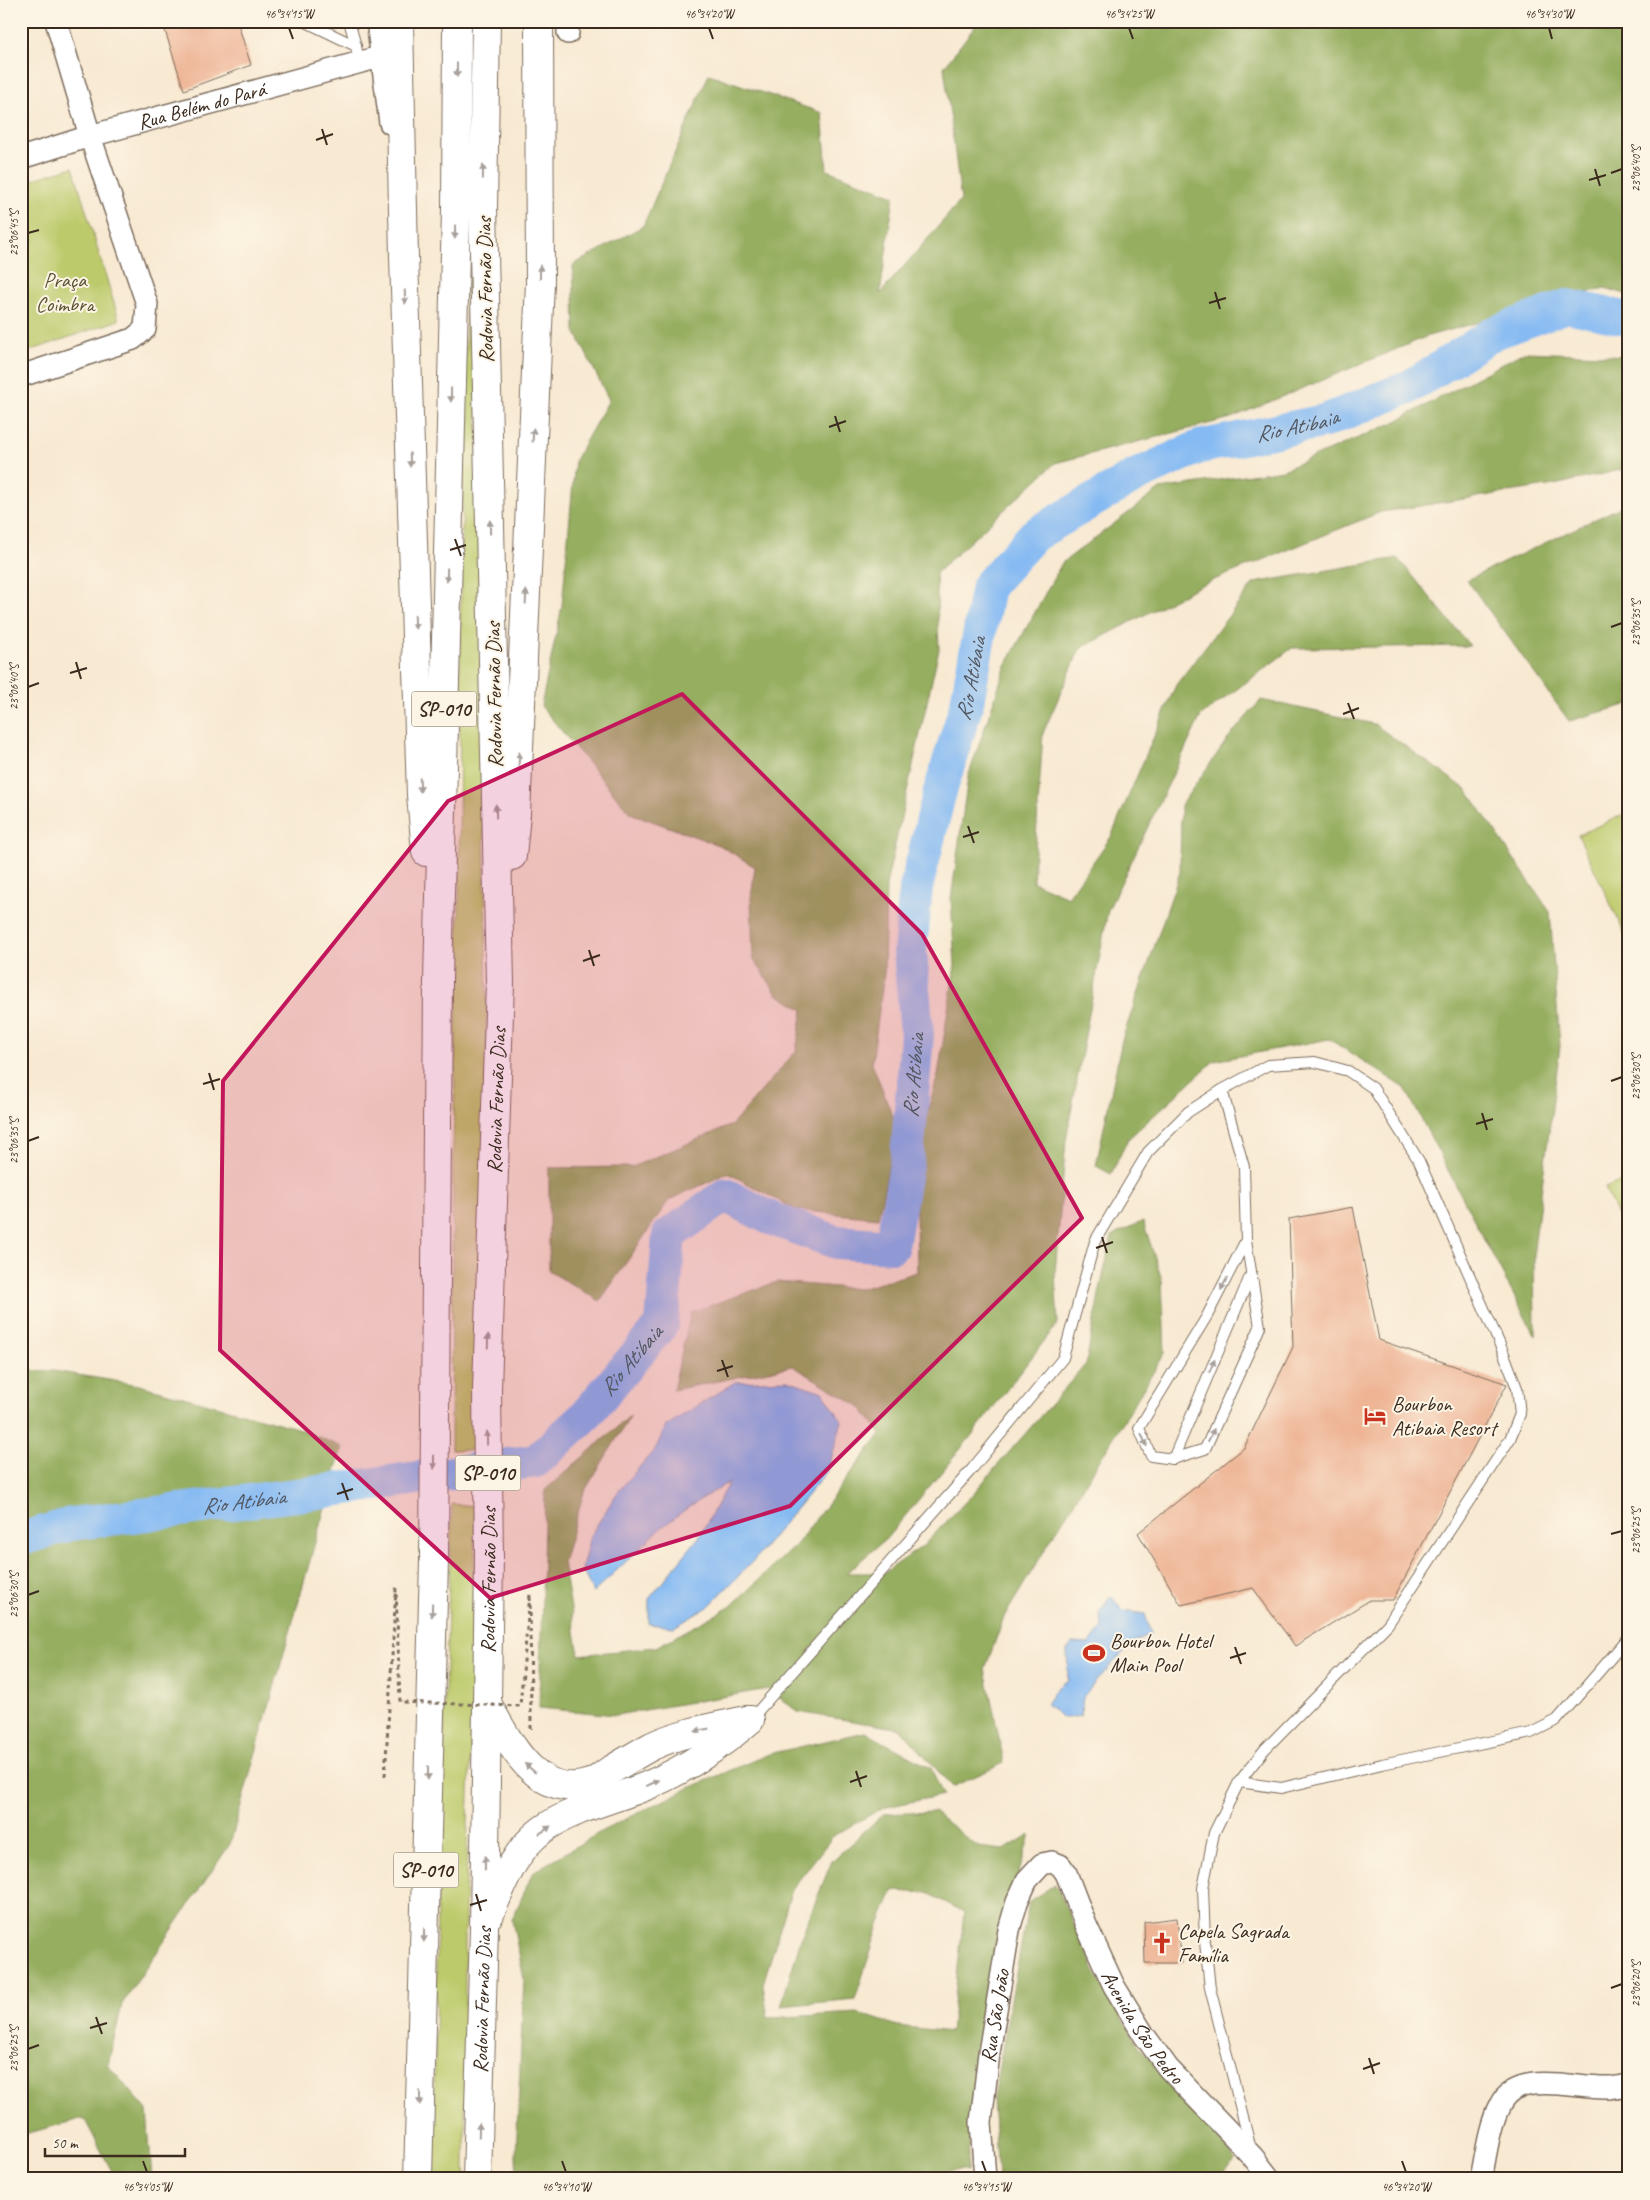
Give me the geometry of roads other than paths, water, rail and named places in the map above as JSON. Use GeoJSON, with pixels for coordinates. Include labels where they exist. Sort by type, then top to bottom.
{"type":"FeatureCollection","features":[{"type":"Feature","properties":{"kind":"highway"},"geometry":{"type":"LineString","coordinates":[[400,21],[404,257],[421,795],[438,981]]}},
{"type":"Feature","properties":{"kind":"highway","name":"Rodovia Fernão Dias"},"geometry":{"type":"LineString","coordinates":[[418,2179],[434,1562],[438,981],[456,210],[457,21]]}},
{"type":"Feature","properties":{"kind":"highway","name":"Rodovia Fernão Dias"},"geometry":{"type":"LineString","coordinates":[[478,2179],[488,1704],[487,1390],[500,982],[483,207],[486,21]]}},
{"type":"Feature","properties":{"kind":"highway"},"geometry":{"type":"LineString","coordinates":[[500,982],[516,814],[539,293],[539,21]]}},
{"type":"Feature","properties":{"kind":"highway"},"geometry":{"type":"LineString","coordinates":[[488,1704],[517,1755],[531,1770],[545,1779],[577,1786],[592,1783],[653,1746],[685,1734],[750,1720]]}},
{"type":"Feature","properties":{"kind":"highway"},"geometry":{"type":"LineString","coordinates":[[484,1929],[506,1876],[521,1851],[542,1830],[568,1816],[652,1784],[690,1764],[723,1744],[750,1720]]}},
{"type":"Feature","properties":{"kind":"street"},"geometry":{"type":"LineString","coordinates":[[21,376],[133,339],[146,329],[147,304],[90,136],[56,21]]}},
{"type":"Feature","properties":{"kind":"street"},"geometry":{"type":"LineString","coordinates":[[377,21],[383,56],[404,257]]}},
{"type":"Feature","properties":{"kind":"street","name":"Rua Belém do Pará"},"geometry":{"type":"LineString","coordinates":[[21,158],[357,54],[383,56]]}},
{"type":"Feature","properties":{"kind":"street","name":"Avenida São Pedro"},"geometry":{"type":"LineString","coordinates":[[1042,1864],[1052,1862],[1060,1865],[1066,1873],[1086,1925],[1114,1986],[1144,2035],[1168,2068],[1253,2157],[1270,2179]]}},
{"type":"Feature","properties":{"kind":"street","name":"Rua São João"},"geometry":{"type":"LineString","coordinates":[[985,2179],[981,2122],[989,2053],[1009,1930],[1017,1902],[1027,1880],[1042,1864]]}},
{"type":"Feature","properties":{"kind":"street"},"geometry":{"type":"LineString","coordinates":[[1481,2179],[1500,2104],[1508,2093],[1519,2087],[1535,2083],[1606,2088],[1629,2086]]}},
{"type":"Feature","properties":{"kind":"lane"},"geometry":{"type":"LineString","coordinates":[[304,21],[357,54]]}},
{"type":"Feature","properties":{"kind":"lane"},"geometry":{"type":"LineString","coordinates":[[349,21],[357,54]]}},
{"type":"Feature","properties":{"kind":"lane"},"geometry":{"type":"LineString","coordinates":[[750,1720],[972,1469],[1062,1358],[1095,1241],[1148,1152],[1188,1112],[1268,1064],[1315,1062],[1348,1071],[1373,1088],[1420,1161],[1504,1354],[1517,1388],[1520,1414],[1510,1439],[1388,1624],[1265,1749],[1239,1782],[1214,1832],[1203,1888],[1205,1942],[1210,1988],[1253,2157]]}},
{"type":"Feature","properties":{"kind":"lane"},"geometry":{"type":"LineString","coordinates":[[1222,1090],[1244,1167],[1246,1240],[1260,1328],[1205,1449],[1173,1459],[1151,1456],[1139,1428],[1207,1316],[1246,1240]]}},
{"type":"Feature","properties":{"kind":"lane"},"geometry":{"type":"LineString","coordinates":[[1173,1459],[1251,1274]]}},
{"type":"Feature","properties":{"kind":"lane"},"geometry":{"type":"LineString","coordinates":[[1239,1782],[1264,1787],[1290,1786],[1382,1764],[1531,1733],[1557,1720],[1629,1637]]}},
{"type":"Feature","properties":{"kind":"water"},"geometry":{"type":"Polygon","coordinates":[[[787,1380],[823,1392],[842,1421],[828,1470],[753,1561],[708,1607],[674,1627],[649,1624],[649,1599],[699,1537],[729,1482],[690,1506],[661,1528],[593,1593],[582,1568],[590,1536],[617,1493],[656,1448],[666,1426],[735,1382],[787,1380]]]}},
{"type":"Feature","properties":{"kind":"water","name":"Bourbon Hotel Main Pool"},"geometry":{"type":"Polygon","coordinates":[[[1111,1596],[1123,1611],[1145,1614],[1151,1634],[1133,1642],[1098,1679],[1083,1697],[1081,1716],[1063,1718],[1046,1704],[1057,1688],[1068,1680],[1067,1650],[1073,1643],[1089,1644],[1102,1628],[1099,1613],[1111,1596]]]}},
{"type":"Feature","properties":{"kind":"waterway","name":"Rio Atibaia"},"geometry":{"type":"LineString","coordinates":[[21,1539],[71,1524],[312,1493],[536,1461],[583,1418],[662,1324],[669,1235],[725,1195],[770,1218],[836,1242],[892,1246],[907,1159],[917,1035],[910,951],[916,888],[939,795],[967,703],[988,586],[1034,535],[1135,476],[1199,447],[1325,421],[1411,386],[1494,333],[1567,306],[1629,319]]}},
{"type":"Feature","properties":{"kind":"place","name":"Bourbon Atibaia Resort"},"geometry":{"type":"Point","coordinates":[1375,1416]}},
{"type":"Feature","properties":{"kind":"place","name":"Bourbon Hotel Main Pool"},"geometry":{"type":"Point","coordinates":[1094,1653]}},
{"type":"Feature","properties":{"kind":"place","name":"Capela Sagrada Família"},"geometry":{"type":"Point","coordinates":[1162,1943]}},
{"type":"Feature","properties":{"kind":"park label","name":"Praça Coimbra"},"geometry":{"type":"Point","coordinates":[65,292]}}]}
